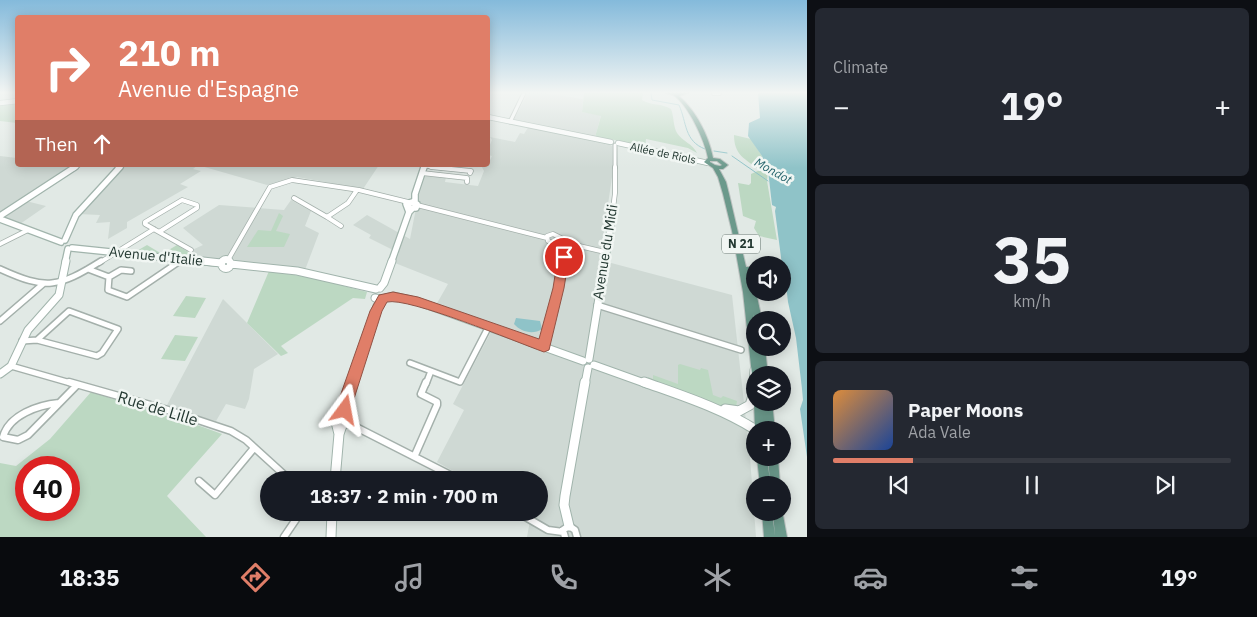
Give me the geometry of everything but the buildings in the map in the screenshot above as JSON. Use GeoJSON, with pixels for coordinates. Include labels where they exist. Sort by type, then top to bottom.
{"type":"FeatureCollection","features":[{"type":"Feature","properties":{"kind":"main road"},"geometry":{"type":"LineString","coordinates":[[692,118],[711,161],[718,167],[724,164],[711,161]]}},
{"type":"Feature","properties":{"kind":"main road"},"geometry":{"type":"LineString","coordinates":[[693,118],[708,146],[711,161]]}},
{"type":"Feature","properties":{"kind":"main road","name":"N 21"},"geometry":{"type":"LineString","coordinates":[[718,167],[753,288],[757,311]]}},
{"type":"Feature","properties":{"kind":"main road","name":"N 21"},"geometry":{"type":"LineString","coordinates":[[718,167],[742,255],[749,311]]}},
{"type":"Feature","properties":{"kind":"main road"},"geometry":{"type":"LineString","coordinates":[[768,521],[770,537]]}},
{"type":"Feature","properties":{"kind":"main road"},"geometry":{"type":"LineString","coordinates":[[779,521],[781,537]]}},
{"type":"Feature","properties":{"kind":"street","name":"Allée de Riols"},"geometry":{"type":"LineString","coordinates":[[493,118],[711,161]]}},
{"type":"Feature","properties":{"kind":"street"},"geometry":{"type":"LineString","coordinates":[[510,122],[512,118]]}},
{"type":"Feature","properties":{"kind":"street","name":"Avenue du Midi"},"geometry":{"type":"LineString","coordinates":[[566,532],[565,494],[615,193],[615,143]]}},
{"type":"Feature","properties":{"kind":"street"},"geometry":{"type":"LineString","coordinates":[[0,217],[75,167]]}},
{"type":"Feature","properties":{"kind":"street"},"geometry":{"type":"LineString","coordinates":[[0,374],[11,366],[28,330],[59,295],[67,245],[76,215],[119,167]]}},
{"type":"Feature","properties":{"kind":"street"},"geometry":{"type":"LineString","coordinates":[[336,471],[344,405],[410,205],[425,167]]}},
{"type":"Feature","properties":{"kind":"street"},"geometry":{"type":"LineString","coordinates":[[433,167],[471,171],[470,173]]}},
{"type":"Feature","properties":{"kind":"street"},"geometry":{"type":"LineString","coordinates":[[466,171],[467,167]]}},
{"type":"Feature","properties":{"kind":"street"},"geometry":{"type":"LineString","coordinates":[[422,173],[467,178],[467,182]]}},
{"type":"Feature","properties":{"kind":"street"},"geometry":{"type":"LineString","coordinates":[[544,346],[564,262],[557,245],[549,242],[547,238],[410,205],[357,190],[297,179],[271,187],[230,262],[297,271],[418,302],[712,406],[746,424]]}},
{"type":"Feature","properties":{"kind":"street"},"geometry":{"type":"LineString","coordinates":[[327,217],[348,203],[357,190]]}},
{"type":"Feature","properties":{"kind":"street"},"geometry":{"type":"LineString","coordinates":[[294,198],[341,226]]}},
{"type":"Feature","properties":{"kind":"street"},"geometry":{"type":"LineString","coordinates":[[0,269],[28,282],[43,284],[62,282],[88,269],[116,252],[157,230],[197,208],[197,205],[186,200],[179,201],[145,222],[157,230],[191,250]]}},
{"type":"Feature","properties":{"kind":"street","name":"Avenue d'Italie"},"geometry":{"type":"LineString","coordinates":[[0,217],[67,245],[182,260],[221,264],[230,262]]}},
{"type":"Feature","properties":{"kind":"street"},"geometry":{"type":"LineString","coordinates":[[0,244],[28,230]]}},
{"type":"Feature","properties":{"kind":"street"},"geometry":{"type":"LineString","coordinates":[[547,238],[555,235],[561,238],[562,242]]}},
{"type":"Feature","properties":{"kind":"street"},"geometry":{"type":"LineString","coordinates":[[557,245],[562,242],[606,252]]}},
{"type":"Feature","properties":{"kind":"street"},"geometry":{"type":"LineString","coordinates":[[109,277],[108,290],[129,297],[182,260]]}},
{"type":"Feature","properties":{"kind":"street"},"geometry":{"type":"LineString","coordinates":[[88,269],[109,277]]}},
{"type":"Feature","properties":{"kind":"street"},"geometry":{"type":"LineString","coordinates":[[109,277],[121,270],[131,272]]}},
{"type":"Feature","properties":{"kind":"street"},"geometry":{"type":"LineString","coordinates":[[0,320],[43,284]]}},
{"type":"Feature","properties":{"kind":"street"},"geometry":{"type":"LineString","coordinates":[[597,305],[741,350]]}},
{"type":"Feature","properties":{"kind":"street"},"geometry":{"type":"LineString","coordinates":[[22,341],[37,340],[97,356],[102,353],[118,329],[69,311],[37,340]]}},
{"type":"Feature","properties":{"kind":"street"},"geometry":{"type":"LineString","coordinates":[[410,363],[460,382],[489,326]]}},
{"type":"Feature","properties":{"kind":"street"},"geometry":{"type":"LineString","coordinates":[[712,406],[739,411],[746,408],[752,401],[754,356]]}},
{"type":"Feature","properties":{"kind":"street","name":"Rue de Lille"},"geometry":{"type":"LineString","coordinates":[[11,366],[168,410],[231,431],[280,471]]}},
{"type":"Feature","properties":{"kind":"street"},"geometry":{"type":"LineString","coordinates":[[415,456],[438,404],[421,394],[431,371]]}},
{"type":"Feature","properties":{"kind":"street"},"geometry":{"type":"LineString","coordinates":[[59,403],[43,404],[30,409],[4,429],[3,437],[18,440],[24,438],[59,403],[77,385]]}},
{"type":"Feature","properties":{"kind":"street"},"geometry":{"type":"LineString","coordinates":[[343,423],[443,471]]}},
{"type":"Feature","properties":{"kind":"street"},"geometry":{"type":"LineString","coordinates":[[199,481],[215,495],[254,448]]}},
{"type":"Feature","properties":{"kind":"street"},"geometry":{"type":"LineString","coordinates":[[284,537],[295,521]]}},
{"type":"Feature","properties":{"kind":"street"},"geometry":{"type":"LineString","coordinates":[[331,537],[332,521]]}},
{"type":"Feature","properties":{"kind":"street"},"geometry":{"type":"LineString","coordinates":[[532,521],[548,530],[566,532],[575,530],[577,537]]}},
{"type":"Feature","properties":{"kind":"shaded area"},"geometry":{"type":"Polygon","coordinates":[[[515,118],[600,118],[595,137],[513,121],[515,118]]]}},
{"type":"Feature","properties":{"kind":"shaded area"},"geometry":{"type":"Polygon","coordinates":[[[529,126],[608,143],[612,146],[612,177],[600,260],[732,295],[746,421],[746,466],[751,466],[751,476],[746,476],[746,521],[755,521],[756,537],[527,537],[530,521],[548,521],[548,471],[453,471],[437,462],[464,410],[453,404],[492,330],[436,305],[448,284],[395,263],[399,253],[369,238],[371,235],[353,225],[367,215],[410,239],[418,198],[426,174],[446,177],[445,182],[478,186],[484,171],[482,167],[490,167],[492,156],[490,156],[490,144],[492,140],[490,137],[515,142],[520,133],[524,134],[529,126]]]}},
{"type":"Feature","properties":{"kind":"shaded area"},"geometry":{"type":"Polygon","coordinates":[[[0,156],[15,158],[15,167],[72,167],[0,212],[0,156]]]}},
{"type":"Feature","properties":{"kind":"shaded area"},"geometry":{"type":"Polygon","coordinates":[[[121,167],[196,167],[193,169],[201,171],[180,184],[188,187],[127,222],[127,228],[108,239],[110,222],[96,223],[100,215],[78,214],[121,167]]]}},
{"type":"Feature","properties":{"kind":"shaded area"},"geometry":{"type":"Polygon","coordinates":[[[204,167],[378,167],[363,189],[297,177],[267,185],[204,167]]]}},
{"type":"Feature","properties":{"kind":"shaded area"},"geometry":{"type":"Polygon","coordinates":[[[291,200],[311,211],[305,226],[319,233],[305,270],[235,262],[229,259],[189,257],[192,253],[190,251],[203,245],[183,228],[219,205],[284,210],[291,200]]]}},
{"type":"Feature","properties":{"kind":"shaded area"},"geometry":{"type":"Polygon","coordinates":[[[26,201],[46,206],[20,224],[5,217],[26,201]]]}},
{"type":"Feature","properties":{"kind":"shaded area"},"geometry":{"type":"Polygon","coordinates":[[[223,299],[278,354],[254,369],[249,399],[245,409],[226,404],[216,421],[166,407],[223,299]]]}},
{"type":"Feature","properties":{"kind":"green space"},"geometry":{"type":"Polygon","coordinates":[[[0,118],[15,118],[15,123],[0,121],[0,118]]]}},
{"type":"Feature","properties":{"kind":"green space"},"geometry":{"type":"Polygon","coordinates":[[[600,118],[674,118],[677,133],[697,153],[688,148],[646,139],[645,148],[595,137],[600,118]]]}},
{"type":"Feature","properties":{"kind":"green space"},"geometry":{"type":"Polygon","coordinates":[[[734,135],[751,139],[768,170],[767,181],[777,240],[759,236],[754,228],[756,221],[743,216],[738,183],[749,185],[751,183],[751,174],[760,170],[738,152],[734,135]]]}},
{"type":"Feature","properties":{"kind":"green space"},"geometry":{"type":"Polygon","coordinates":[[[279,213],[283,216],[276,231],[290,234],[284,247],[247,247],[258,230],[271,231],[279,213]]]}},
{"type":"Feature","properties":{"kind":"green space"},"geometry":{"type":"Polygon","coordinates":[[[147,245],[162,254],[177,245],[190,253],[187,257],[135,252],[147,245]]]}},
{"type":"Feature","properties":{"kind":"green space"},"geometry":{"type":"Polygon","coordinates":[[[269,271],[313,278],[367,292],[365,299],[353,298],[281,346],[288,353],[281,356],[247,323],[269,271]]]}},
{"type":"Feature","properties":{"kind":"green space"},"geometry":{"type":"Polygon","coordinates":[[[186,296],[206,298],[195,318],[173,316],[186,296]]]}},
{"type":"Feature","properties":{"kind":"green space"},"geometry":{"type":"Polygon","coordinates":[[[175,335],[198,337],[185,361],[161,359],[175,335]]]}},
{"type":"Feature","properties":{"kind":"green space"},"geometry":{"type":"Polygon","coordinates":[[[678,365],[700,370],[701,368],[708,370],[713,395],[737,401],[736,407],[706,402],[648,380],[648,377],[653,379],[653,375],[678,384],[678,365]]]}},
{"type":"Feature","properties":{"kind":"green space"},"geometry":{"type":"Polygon","coordinates":[[[91,392],[153,411],[157,414],[178,418],[222,434],[167,496],[206,537],[0,537],[0,463],[15,466],[15,521],[80,521],[80,456],[29,456],[50,439],[91,392]]]}},
{"type":"Feature","properties":{"kind":"water"},"geometry":{"type":"Polygon","coordinates":[[[760,118],[807,118],[807,457],[800,409],[803,400],[796,338],[788,301],[791,301],[791,256],[781,256],[776,207],[772,205],[768,170],[762,156],[748,136],[749,123],[760,118]]]}},
{"type":"Feature","properties":{"kind":"water"},"geometry":{"type":"Polygon","coordinates":[[[516,318],[540,321],[542,329],[535,332],[524,331],[514,324],[516,318]]]}},
{"type":"Feature","properties":{"kind":"waterway","name":"Mondot"},"geometry":{"type":"LineString","coordinates":[[684,118],[687,131],[693,141],[705,149]]}},
{"type":"Feature","properties":{"kind":"waterway"},"geometry":{"type":"LineString","coordinates":[[714,151],[727,153]]}},
{"type":"Feature","properties":{"kind":"waterway","name":"Mondot"},"geometry":{"type":"LineString","coordinates":[[732,156],[768,181]]}},
{"type":"Feature","properties":{"kind":"route"},"geometry":{"type":"LineString","coordinates":[[345,410],[344,405],[378,304],[383,299],[393,296],[440,308],[544,346],[564,257]]}}]}
